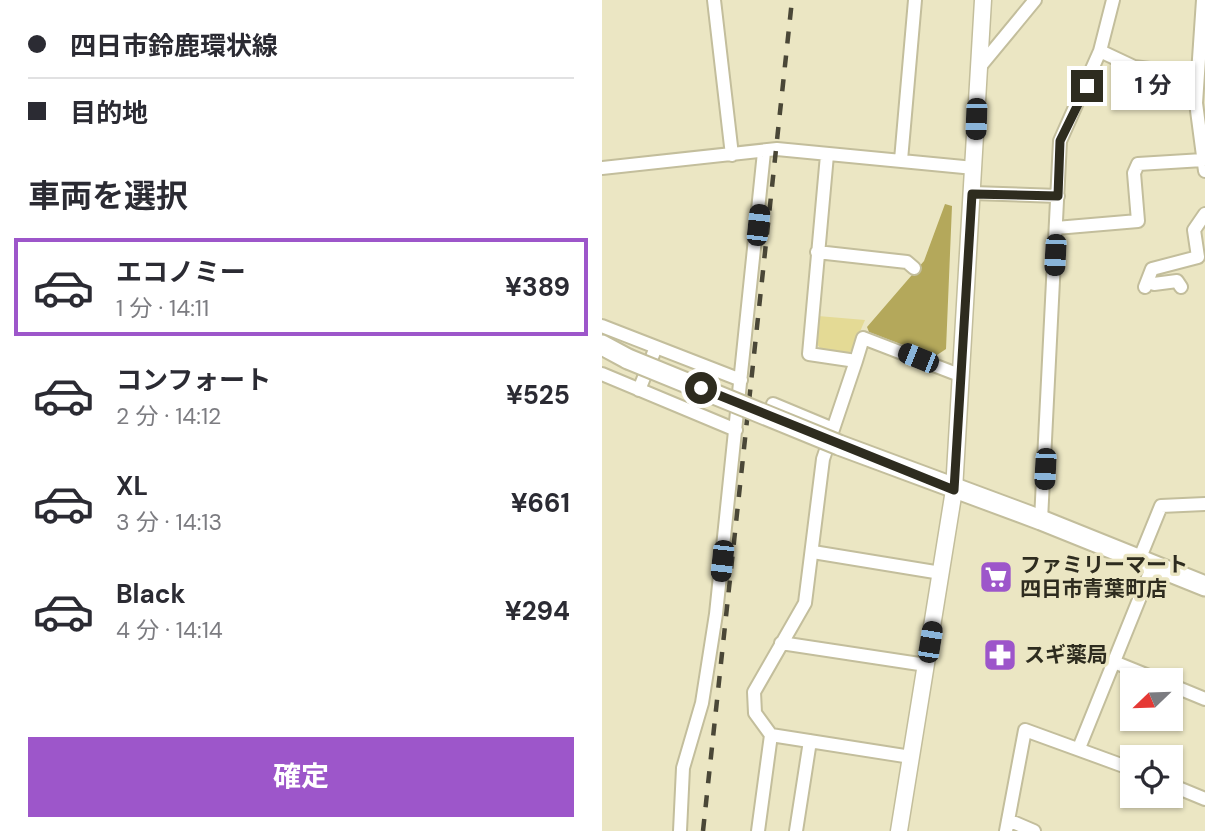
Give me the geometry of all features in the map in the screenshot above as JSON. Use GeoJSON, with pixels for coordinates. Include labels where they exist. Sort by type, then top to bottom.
{"type":"FeatureCollection","features":[{"type":"Feature","properties":{"kind":"main road"},"geometry":{"type":"LineString","coordinates":[[602,349],[836,437],[954,490],[1041,520],[1205,586]]}},
{"type":"Feature","properties":{"kind":"street"},"geometry":{"type":"LineString","coordinates":[[715,0],[732,155]]}},
{"type":"Feature","properties":{"kind":"street"},"geometry":{"type":"LineString","coordinates":[[901,160],[915,0]]}},
{"type":"Feature","properties":{"kind":"street"},"geometry":{"type":"LineString","coordinates":[[899,831],[954,490],[983,0]]}},
{"type":"Feature","properties":{"kind":"street"},"geometry":{"type":"LineString","coordinates":[[978,69],[1035,0]]}},
{"type":"Feature","properties":{"kind":"street"},"geometry":{"type":"LineString","coordinates":[[1041,520],[1060,141],[1100,51],[1113,0]]}},
{"type":"Feature","properties":{"kind":"street"},"geometry":{"type":"LineString","coordinates":[[1056,228],[1138,221],[1134,173],[1138,164],[1204,166],[1196,103],[1203,0]]}},
{"type":"Feature","properties":{"kind":"street"},"geometry":{"type":"LineString","coordinates":[[1100,51],[1134,67],[1197,75]]}},
{"type":"Feature","properties":{"kind":"street"},"geometry":{"type":"LineString","coordinates":[[602,168],[777,149],[974,168]]}},
{"type":"Feature","properties":{"kind":"street"},"geometry":{"type":"LineString","coordinates":[[680,831],[683,768],[702,703],[716,614],[764,152]]}},
{"type":"Feature","properties":{"kind":"street"},"geometry":{"type":"LineString","coordinates":[[827,155],[808,354],[856,361]]}},
{"type":"Feature","properties":{"kind":"street"},"geometry":{"type":"LineString","coordinates":[[972,194],[1058,196]]}},
{"type":"Feature","properties":{"kind":"street"},"geometry":{"type":"LineString","coordinates":[[1181,287],[1177,281],[1147,284],[1152,269],[1198,257],[1194,230],[1205,214]]}},
{"type":"Feature","properties":{"kind":"street"},"geometry":{"type":"LineString","coordinates":[[817,252],[907,262],[914,268]]}},
{"type":"Feature","properties":{"kind":"street"},"geometry":{"type":"LineString","coordinates":[[602,326],[741,380]]}},
{"type":"Feature","properties":{"kind":"street"},"geometry":{"type":"LineString","coordinates":[[758,831],[771,735],[755,713],[754,692],[805,603],[823,459],[836,437],[863,338],[962,376]]}},
{"type":"Feature","properties":{"kind":"street"},"geometry":{"type":"LineString","coordinates":[[639,390],[656,347]]}},
{"type":"Feature","properties":{"kind":"street"},"geometry":{"type":"LineString","coordinates":[[602,374],[736,430]]}},
{"type":"Feature","properties":{"kind":"street"},"geometry":{"type":"LineString","coordinates":[[772,404],[836,437]]}},
{"type":"Feature","properties":{"kind":"street"},"geometry":{"type":"LineString","coordinates":[[1079,748],[1114,662],[1161,506],[1205,504]]}},
{"type":"Feature","properties":{"kind":"street"},"geometry":{"type":"LineString","coordinates":[[813,552],[941,573]]}},
{"type":"Feature","properties":{"kind":"street"},"geometry":{"type":"LineString","coordinates":[[781,643],[926,665]]}},
{"type":"Feature","properties":{"kind":"street"},"geometry":{"type":"LineString","coordinates":[[1114,662],[1129,668]]}},
{"type":"Feature","properties":{"kind":"street"},"geometry":{"type":"LineString","coordinates":[[1183,690],[1205,699]]}},
{"type":"Feature","properties":{"kind":"street"},"geometry":{"type":"LineString","coordinates":[[1034,831],[1007,826],[1025,730],[1120,764]]}},
{"type":"Feature","properties":{"kind":"street"},"geometry":{"type":"LineString","coordinates":[[771,735],[911,757]]}},
{"type":"Feature","properties":{"kind":"street"},"geometry":{"type":"LineString","coordinates":[[796,831],[810,741]]}},
{"type":"Feature","properties":{"kind":"street"},"geometry":{"type":"LineString","coordinates":[[1183,790],[1205,799]]}},
{"type":"Feature","properties":{"kind":"shaded area"},"geometry":{"type":"Polygon","coordinates":[[[945,204],[952,206],[946,349],[934,357],[869,332],[867,327],[924,261],[945,204]]]}},
{"type":"Feature","properties":{"kind":"shaded area"},"geometry":{"type":"Polygon","coordinates":[[[818,316],[865,320],[848,354],[821,349],[815,342],[818,316]]]}},
{"type":"Feature","properties":{"kind":"railway"},"geometry":{"type":"LineString","coordinates":[[703,831],[792,0]]}},
{"type":"Feature","properties":{"kind":"place","name":"ファミリーマート 四日市青葉町店"},"geometry":{"type":"Point","coordinates":[996,577]}},
{"type":"Feature","properties":{"kind":"place","name":"スギ薬局"},"geometry":{"type":"Point","coordinates":[1000,655]}},
{"type":"Feature","properties":{"kind":"route"},"geometry":{"type":"LineString","coordinates":[[701,388],[954,490],[972,194],[1058,196],[1060,141],[1087,86]]}}]}
